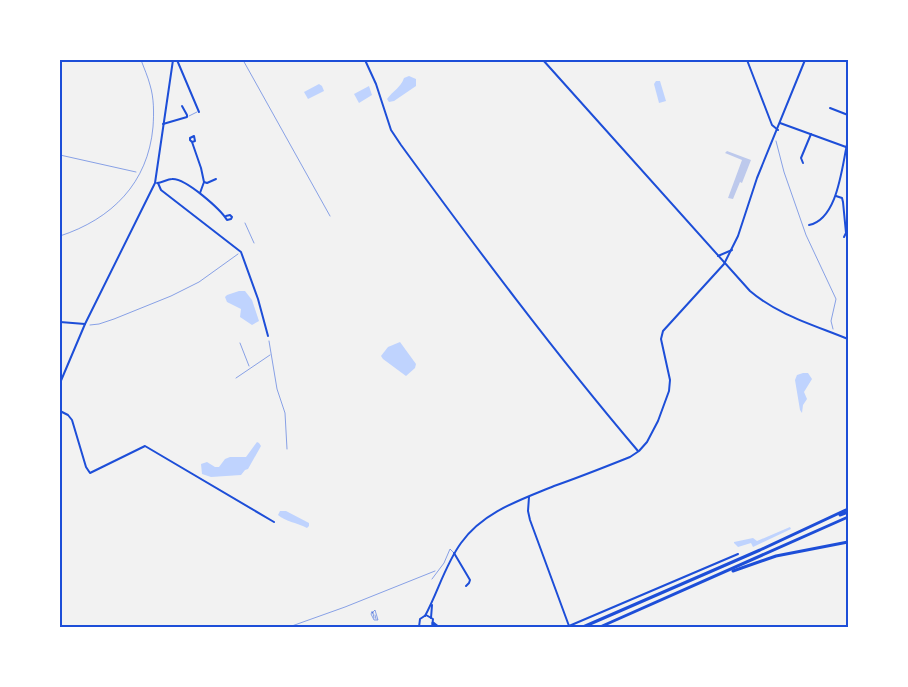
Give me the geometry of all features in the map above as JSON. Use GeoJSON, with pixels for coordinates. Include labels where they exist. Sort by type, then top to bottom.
{"type":"FeatureCollection","features":[{"type":"Feature","properties":{"kind":"highway"},"geometry":{"type":"LineString","coordinates":[[583,627],[848,510]]}},
{"type":"Feature","properties":{"kind":"highway"},"geometry":{"type":"LineString","coordinates":[[600,627],[848,517]]}},
{"type":"Feature","properties":{"kind":"highway"},"geometry":{"type":"LineString","coordinates":[[725,573],[776,556],[848,542]]}},
{"type":"Feature","properties":{"kind":"highway"},"geometry":{"type":"LineString","coordinates":[[433,622],[438,627]]}},
{"type":"Feature","properties":{"kind":"street"},"geometry":{"type":"LineString","coordinates":[[60,383],[86,324],[157,183],[172,60]]}},
{"type":"Feature","properties":{"kind":"street"},"geometry":{"type":"LineString","coordinates":[[177,60],[199,112]]}},
{"type":"Feature","properties":{"kind":"street"},"geometry":{"type":"LineString","coordinates":[[365,60],[376,84],[395,137],[495,274],[611,420],[639,452]]}},
{"type":"Feature","properties":{"kind":"street"},"geometry":{"type":"LineString","coordinates":[[543,60],[750,291],[769,305],[786,314],[848,339]]}},
{"type":"Feature","properties":{"kind":"street"},"geometry":{"type":"LineString","coordinates":[[747,60],[772,125],[778,130]]}},
{"type":"Feature","properties":{"kind":"street"},"geometry":{"type":"LineString","coordinates":[[420,626],[420,619],[425,616],[432,604],[454,554],[468,534],[486,518],[529,497],[630,457],[639,452],[648,442],[669,391],[670,380],[661,338],[663,331],[724,264],[732,250],[757,178],[805,60]]}},
{"type":"Feature","properties":{"kind":"street"},"geometry":{"type":"LineString","coordinates":[[163,124],[187,116],[182,106]]}},
{"type":"Feature","properties":{"kind":"street"},"geometry":{"type":"LineString","coordinates":[[830,108],[848,115]]}},
{"type":"Feature","properties":{"kind":"street"},"geometry":{"type":"LineString","coordinates":[[780,123],[846,147]]}},
{"type":"Feature","properties":{"kind":"street"},"geometry":{"type":"LineString","coordinates":[[803,163],[802,158],[811,134]]}},
{"type":"Feature","properties":{"kind":"street"},"geometry":{"type":"LineString","coordinates":[[809,225],[815,224],[820,219],[836,196],[848,140]]}},
{"type":"Feature","properties":{"kind":"street"},"geometry":{"type":"LineString","coordinates":[[192,142],[204,182],[200,193]]}},
{"type":"Feature","properties":{"kind":"street"},"geometry":{"type":"LineString","coordinates":[[157,183],[176,179],[200,193],[226,216]]}},
{"type":"Feature","properties":{"kind":"street"},"geometry":{"type":"LineString","coordinates":[[204,182],[216,179]]}},
{"type":"Feature","properties":{"kind":"street"},"geometry":{"type":"LineString","coordinates":[[157,183],[161,190],[241,252],[258,298],[268,336]]}},
{"type":"Feature","properties":{"kind":"street"},"geometry":{"type":"LineString","coordinates":[[836,196],[842,198],[843,202],[846,233],[844,237]]}},
{"type":"Feature","properties":{"kind":"street"},"geometry":{"type":"LineString","coordinates":[[718,256],[732,250]]}},
{"type":"Feature","properties":{"kind":"street"},"geometry":{"type":"LineString","coordinates":[[60,322],[86,324]]}},
{"type":"Feature","properties":{"kind":"street"},"geometry":{"type":"LineString","coordinates":[[60,411],[72,420],[86,467],[90,473],[145,446],[274,522]]}},
{"type":"Feature","properties":{"kind":"street"},"geometry":{"type":"LineString","coordinates":[[529,497],[528,511],[530,520],[569,626],[738,554]]}},
{"type":"Feature","properties":{"kind":"street"},"geometry":{"type":"LineString","coordinates":[[454,554],[470,580],[466,586]]}},
{"type":"Feature","properties":{"kind":"street"},"geometry":{"type":"LineString","coordinates":[[432,604],[432,627]]}},
{"type":"Feature","properties":{"kind":"street"},"geometry":{"type":"LineString","coordinates":[[425,616],[431,618]]}},
{"type":"Feature","properties":{"kind":"lane"},"geometry":{"type":"LineString","coordinates":[[60,236],[102,217],[119,202],[140,173],[150,146],[154,119],[150,85],[141,60]]}},
{"type":"Feature","properties":{"kind":"lane"},"geometry":{"type":"LineString","coordinates":[[187,116],[199,112]]}},
{"type":"Feature","properties":{"kind":"lane"},"geometry":{"type":"LineString","coordinates":[[432,580],[444,563],[448,551],[450,549],[454,554]]}},
{"type":"Feature","properties":{"kind":"path"},"geometry":{"type":"LineString","coordinates":[[243,60],[330,216]]}},
{"type":"Feature","properties":{"kind":"path"},"geometry":{"type":"LineString","coordinates":[[776,135],[776,146],[806,235],[836,300],[831,321],[833,333]]}},
{"type":"Feature","properties":{"kind":"path"},"geometry":{"type":"LineString","coordinates":[[60,155],[140,173]]}},
{"type":"Feature","properties":{"kind":"path"},"geometry":{"type":"LineString","coordinates":[[246,223],[254,243]]}},
{"type":"Feature","properties":{"kind":"path"},"geometry":{"type":"LineString","coordinates":[[86,324],[99,324],[153,305],[199,282],[241,252]]}},
{"type":"Feature","properties":{"kind":"path"},"geometry":{"type":"LineString","coordinates":[[268,336],[277,389],[286,416],[287,448]]}},
{"type":"Feature","properties":{"kind":"path"},"geometry":{"type":"LineString","coordinates":[[240,343],[250,367]]}},
{"type":"Feature","properties":{"kind":"path"},"geometry":{"type":"LineString","coordinates":[[236,378],[250,367],[268,358],[271,354]]}},
{"type":"Feature","properties":{"kind":"path"},"geometry":{"type":"LineString","coordinates":[[289,627],[438,570]]}},
{"type":"Feature","properties":{"kind":"path"},"geometry":{"type":"LineString","coordinates":[[374,614],[378,619],[377,620],[374,621],[373,619],[374,614]]}},
{"type":"Feature","properties":{"kind":"water"},"geometry":{"type":"Polygon","coordinates":[[[409,76],[416,79],[416,86],[394,101],[389,102],[387,99],[404,78],[409,76]]]}},
{"type":"Feature","properties":{"kind":"water"},"geometry":{"type":"Polygon","coordinates":[[[656,81],[660,81],[666,101],[659,103],[654,84],[656,81]]]}},
{"type":"Feature","properties":{"kind":"water"},"geometry":{"type":"Polygon","coordinates":[[[319,84],[324,91],[308,99],[304,92],[319,84]]]}},
{"type":"Feature","properties":{"kind":"water"},"geometry":{"type":"Polygon","coordinates":[[[369,86],[372,95],[359,103],[354,94],[369,86]]]}},
{"type":"Feature","properties":{"kind":"water"},"geometry":{"type":"Polygon","coordinates":[[[239,291],[245,291],[252,300],[259,321],[252,325],[240,317],[241,309],[227,302],[225,297],[239,291]]]}},
{"type":"Feature","properties":{"kind":"water"},"geometry":{"type":"Polygon","coordinates":[[[400,342],[416,364],[415,368],[406,376],[381,356],[388,347],[400,342]]]}},
{"type":"Feature","properties":{"kind":"water"},"geometry":{"type":"Polygon","coordinates":[[[808,373],[812,379],[804,392],[807,399],[803,405],[802,413],[795,380],[797,375],[808,373]]]}},
{"type":"Feature","properties":{"kind":"water"},"geometry":{"type":"Polygon","coordinates":[[[257,442],[261,446],[248,469],[241,475],[211,477],[202,474],[201,464],[207,462],[215,467],[219,467],[225,459],[230,457],[246,457],[257,442]]]}},
{"type":"Feature","properties":{"kind":"water"},"geometry":{"type":"Polygon","coordinates":[[[280,511],[286,511],[309,523],[309,526],[307,528],[284,519],[278,515],[280,511]]]}},
{"type":"Feature","properties":{"kind":"water"},"geometry":{"type":"Polygon","coordinates":[[[790,527],[791,529],[753,547],[751,543],[738,547],[734,543],[753,538],[757,541],[790,527]]]}},
{"type":"Feature","properties":{"kind":"building"},"geometry":{"type":"Polygon","coordinates":[[[727,151],[751,160],[733,199],[728,198],[742,160],[725,153],[727,151]]]}}]}
